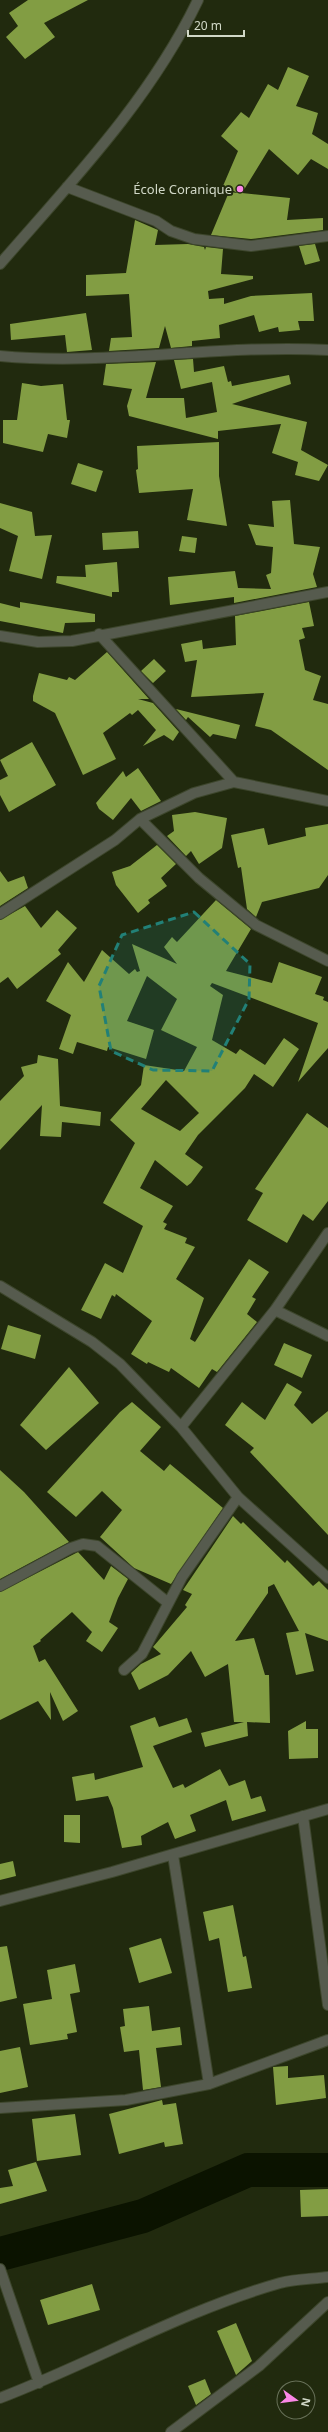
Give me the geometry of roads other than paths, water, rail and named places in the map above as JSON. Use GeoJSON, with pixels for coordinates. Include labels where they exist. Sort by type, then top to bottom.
{"type":"FeatureCollection","features":[{"type":"Feature","properties":{"kind":"street"},"geometry":{"type":"LineString","coordinates":[[0,264],[68,187],[150,84],[182,32],[198,0]]}},
{"type":"Feature","properties":{"kind":"street"},"geometry":{"type":"LineString","coordinates":[[68,187],[156,221],[171,231],[194,239],[250,246],[328,236]]}},
{"type":"Feature","properties":{"kind":"street"},"geometry":{"type":"LineString","coordinates":[[0,356],[23,358],[143,356],[289,348],[328,350]]}},
{"type":"Feature","properties":{"kind":"street"},"geometry":{"type":"LineString","coordinates":[[0,636],[38,642],[72,641],[99,634],[328,592]]}},
{"type":"Feature","properties":{"kind":"street"},"geometry":{"type":"LineString","coordinates":[[99,634],[234,782]]}},
{"type":"Feature","properties":{"kind":"street"},"geometry":{"type":"LineString","coordinates":[[0,914],[115,840],[140,819],[194,793],[234,782],[328,801]]}},
{"type":"Feature","properties":{"kind":"street"},"geometry":{"type":"LineString","coordinates":[[140,819],[199,878],[256,925],[328,960]]}},
{"type":"Feature","properties":{"kind":"street"},"geometry":{"type":"LineString","coordinates":[[181,1427],[275,1310],[328,1233]]}},
{"type":"Feature","properties":{"kind":"street"},"geometry":{"type":"LineString","coordinates":[[0,1286],[92,1342],[120,1364],[181,1427],[238,1497],[328,1578]]}},
{"type":"Feature","properties":{"kind":"street"},"geometry":{"type":"LineString","coordinates":[[275,1310],[328,1336]]}},
{"type":"Feature","properties":{"kind":"street"},"geometry":{"type":"LineString","coordinates":[[124,1670],[142,1654],[167,1602],[186,1571],[238,1497]]}},
{"type":"Feature","properties":{"kind":"street"},"geometry":{"type":"LineString","coordinates":[[0,1586],[71,1548],[83,1544],[96,1546],[167,1602]]}},
{"type":"Feature","properties":{"kind":"street"},"geometry":{"type":"LineString","coordinates":[[0,1901],[173,1855],[328,1809]]}},
{"type":"Feature","properties":{"kind":"street"},"geometry":{"type":"LineString","coordinates":[[303,1816],[328,2006]]}},
{"type":"Feature","properties":{"kind":"street"},"geometry":{"type":"LineString","coordinates":[[173,1855],[209,2084]]}},
{"type":"Feature","properties":{"kind":"street"},"geometry":{"type":"LineString","coordinates":[[0,2108],[126,2100],[209,2084],[328,2040]]}},
{"type":"Feature","properties":{"kind":"street"},"geometry":{"type":"LineString","coordinates":[[0,2269],[39,2383]]}},
{"type":"Feature","properties":{"kind":"street"},"geometry":{"type":"LineString","coordinates":[[0,2398],[39,2383],[168,2323],[281,2283],[328,2277]]}},
{"type":"Feature","properties":{"kind":"street"},"geometry":{"type":"LineString","coordinates":[[171,2432],[259,2366],[328,2302]]}},
{"type":"Feature","properties":{"kind":"waterway"},"geometry":{"type":"LineString","coordinates":[[0,2254],[143,2216],[248,2170],[328,2170]]}},
{"type":"Feature","properties":{"kind":"place","name":"École Coranique"},"geometry":{"type":"Point","coordinates":[240,189]}}]}
